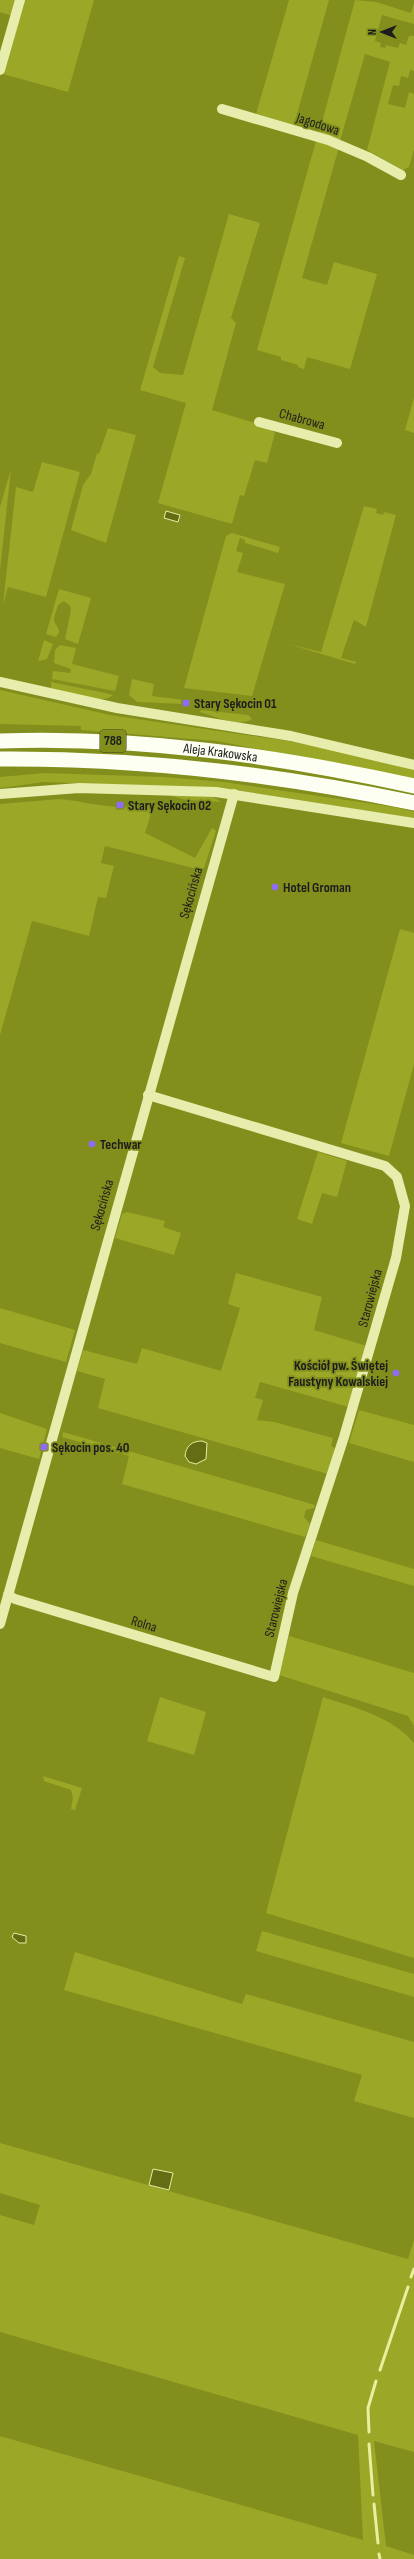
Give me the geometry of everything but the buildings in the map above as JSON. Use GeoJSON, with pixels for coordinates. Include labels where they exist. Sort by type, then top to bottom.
{"type":"FeatureCollection","features":[{"type":"Feature","properties":{"kind":"main road"},"geometry":{"type":"LineString","coordinates":[[0,736],[24,740]]}},
{"type":"Feature","properties":{"kind":"main road","name":"788"},"geometry":{"type":"LineString","coordinates":[[0,741],[24,740]]}},
{"type":"Feature","properties":{"kind":"main road","name":"Aleja Krakowska"},"geometry":{"type":"LineString","coordinates":[[24,740],[105,741],[201,750],[327,768],[414,786]]}},
{"type":"Feature","properties":{"kind":"main road","name":"788"},"geometry":{"type":"LineString","coordinates":[[0,759],[51,760]]}},
{"type":"Feature","properties":{"kind":"main road"},"geometry":{"type":"LineString","coordinates":[[0,767],[51,760]]}},
{"type":"Feature","properties":{"kind":"main road","name":"Aleja Krakowska"},"geometry":{"type":"LineString","coordinates":[[51,760],[155,764],[235,772],[333,787],[414,803]]}},
{"type":"Feature","properties":{"kind":"street"},"geometry":{"type":"LineString","coordinates":[[0,70],[20,0]]}},
{"type":"Feature","properties":{"kind":"street","name":"Jagodowa"},"geometry":{"type":"LineString","coordinates":[[222,109],[328,140],[368,157],[401,175]]}},
{"type":"Feature","properties":{"kind":"street","name":"Chabrowa"},"geometry":{"type":"LineString","coordinates":[[259,422],[337,443]]}},
{"type":"Feature","properties":{"kind":"street"},"geometry":{"type":"LineString","coordinates":[[0,682],[117,708],[291,736],[414,765]]}},
{"type":"Feature","properties":{"kind":"street"},"geometry":{"type":"LineString","coordinates":[[0,794],[39,790],[120,788],[234,794],[414,823]]}},
{"type":"Feature","properties":{"kind":"street","name":"Sękocińska"},"geometry":{"type":"LineString","coordinates":[[0,1624],[234,794]]}},
{"type":"Feature","properties":{"kind":"street","name":"Starowiejska"},"geometry":{"type":"LineString","coordinates":[[148,1095],[385,1166],[397,1177],[410,1207],[373,1342],[292,1593],[274,1677]]}},
{"type":"Feature","properties":{"kind":"street","name":"Rolna"},"geometry":{"type":"LineString","coordinates":[[8,1595],[15,1599],[274,1677]]}},
{"type":"Feature","properties":{"kind":"shaded area"},"geometry":{"type":"Polygon","coordinates":[[[0,0],[17,0],[13,16],[0,12],[0,0]]]}},
{"type":"Feature","properties":{"kind":"shaded area"},"geometry":{"type":"Polygon","coordinates":[[[23,0],[94,0],[68,92],[3,74],[23,0]]]}},
{"type":"Feature","properties":{"kind":"shaded area"},"geometry":{"type":"Polygon","coordinates":[[[289,0],[329,0],[294,125],[256,114],[289,0]]]}},
{"type":"Feature","properties":{"kind":"shaded area"},"geometry":{"type":"Polygon","coordinates":[[[355,0],[376,2],[411,13],[414,3],[414,24],[382,15],[375,41],[381,43],[380,47],[385,48],[386,45],[398,48],[400,43],[406,45],[409,36],[414,36],[414,71],[410,70],[408,78],[401,76],[399,86],[393,85],[388,104],[405,108],[409,92],[414,94],[414,149],[409,167],[403,170],[367,150],[390,62],[365,54],[340,141],[319,133],[355,0]]]}},
{"type":"Feature","properties":{"kind":"shaded area"},"geometry":{"type":"Polygon","coordinates":[[[316,141],[339,147],[302,278],[327,285],[334,262],[377,274],[350,369],[307,357],[304,369],[298,367],[298,365],[281,360],[281,357],[257,350],[316,141]]]}},
{"type":"Feature","properties":{"kind":"shaded area"},"geometry":{"type":"Polygon","coordinates":[[[229,214],[260,223],[231,318],[236,323],[212,410],[268,427],[275,433],[267,463],[255,460],[244,496],[240,495],[232,524],[158,503],[186,403],[140,390],[179,256],[185,258],[153,367],[160,373],[183,375],[229,214]]]}},
{"type":"Feature","properties":{"kind":"shaded area"},"geometry":{"type":"Polygon","coordinates":[[[414,398],[414,433],[405,430],[414,398]]]}},
{"type":"Feature","properties":{"kind":"shaded area"},"geometry":{"type":"Polygon","coordinates":[[[108,428],[136,435],[106,543],[71,530],[83,485],[91,474],[97,453],[99,454],[108,428]]]}},
{"type":"Feature","properties":{"kind":"shaded area"},"geometry":{"type":"Polygon","coordinates":[[[42,462],[80,472],[46,597],[8,587],[3,605],[16,487],[33,492],[42,462]]]}},
{"type":"Feature","properties":{"kind":"shaded area"},"geometry":{"type":"Polygon","coordinates":[[[11,469],[0,570],[0,507],[11,469]]]}},
{"type":"Feature","properties":{"kind":"shaded area"},"geometry":{"type":"Polygon","coordinates":[[[364,506],[377,509],[376,513],[383,515],[384,512],[396,515],[366,627],[354,620],[341,658],[356,662],[355,664],[288,644],[321,652],[364,506]]]}},
{"type":"Feature","properties":{"kind":"shaded area"},"geometry":{"type":"Polygon","coordinates":[[[166,511],[180,515],[178,522],[164,518],[166,511]]]}},
{"type":"Feature","properties":{"kind":"shaded area"},"geometry":{"type":"Polygon","coordinates":[[[232,533],[280,547],[278,553],[245,543],[245,540],[240,538],[236,551],[243,553],[237,572],[285,584],[252,696],[184,688],[226,536],[232,533]]]}},
{"type":"Feature","properties":{"kind":"shaded area"},"geometry":{"type":"Polygon","coordinates":[[[59,589],[91,598],[78,644],[65,639],[71,610],[70,606],[64,601],[58,605],[54,618],[55,624],[59,630],[58,634],[56,637],[46,634],[59,589]]]}},
{"type":"Feature","properties":{"kind":"shaded area"},"geometry":{"type":"Polygon","coordinates":[[[44,640],[53,644],[47,659],[38,661],[44,640]]]}},
{"type":"Feature","properties":{"kind":"shaded area"},"geometry":{"type":"Polygon","coordinates":[[[60,645],[76,648],[72,664],[119,676],[115,691],[52,679],[53,671],[70,673],[71,669],[54,663],[55,650],[60,645]]]}},
{"type":"Feature","properties":{"kind":"shaded area"},"geometry":{"type":"Polygon","coordinates":[[[132,679],[154,684],[152,696],[184,700],[184,704],[137,702],[129,695],[132,679]]]}},
{"type":"Feature","properties":{"kind":"shaded area"},"geometry":{"type":"Polygon","coordinates":[[[51,682],[113,695],[108,698],[92,699],[51,688],[51,682]]]}},
{"type":"Feature","properties":{"kind":"shaded area"},"geometry":{"type":"Polygon","coordinates":[[[0,690],[110,715],[308,744],[414,770],[414,780],[217,741],[81,730],[81,726],[0,724],[0,690]]]}},
{"type":"Feature","properties":{"kind":"shaded area"},"geometry":{"type":"Polygon","coordinates":[[[201,710],[248,715],[252,719],[234,722],[200,712],[201,710]]]}},
{"type":"Feature","properties":{"kind":"shaded area"},"geometry":{"type":"Polygon","coordinates":[[[45,773],[164,777],[224,782],[394,807],[414,812],[414,819],[223,788],[44,782],[0,788],[0,777],[45,773]]]}},
{"type":"Feature","properties":{"kind":"shaded area"},"geometry":{"type":"Polygon","coordinates":[[[168,795],[212,796],[221,802],[186,800],[168,795]]]}},
{"type":"Feature","properties":{"kind":"shaded area"},"geometry":{"type":"Polygon","coordinates":[[[60,799],[120,807],[132,807],[155,800],[145,833],[195,858],[212,828],[216,831],[204,868],[197,869],[105,846],[101,863],[114,866],[106,898],[98,897],[89,936],[32,921],[0,1035],[0,804],[60,799]]]}},
{"type":"Feature","properties":{"kind":"shaded area"},"geometry":{"type":"Polygon","coordinates":[[[400,929],[414,933],[414,1064],[389,1156],[341,1143],[400,929]]]}},
{"type":"Feature","properties":{"kind":"shaded area"},"geometry":{"type":"Polygon","coordinates":[[[318,1152],[347,1161],[337,1197],[322,1193],[312,1224],[297,1219],[318,1152]]]}},
{"type":"Feature","properties":{"kind":"shaded area"},"geometry":{"type":"Polygon","coordinates":[[[127,1212],[165,1221],[163,1227],[181,1233],[174,1255],[115,1238],[122,1214],[127,1212]]]}},
{"type":"Feature","properties":{"kind":"shaded area"},"geometry":{"type":"Polygon","coordinates":[[[236,1273],[322,1297],[314,1330],[367,1346],[349,1407],[260,1382],[255,1398],[263,1400],[257,1420],[274,1422],[333,1438],[331,1446],[336,1449],[328,1474],[98,1408],[105,1379],[77,1371],[83,1350],[137,1364],[142,1348],[221,1371],[240,1308],[228,1304],[236,1273]]]}},
{"type":"Feature","properties":{"kind":"shaded area"},"geometry":{"type":"Polygon","coordinates":[[[0,1308],[75,1330],[66,1362],[0,1343],[0,1308]]]}},
{"type":"Feature","properties":{"kind":"shaded area"},"geometry":{"type":"Polygon","coordinates":[[[359,1410],[414,1425],[414,1462],[349,1443],[359,1410]]]}},
{"type":"Feature","properties":{"kind":"shaded area"},"geometry":{"type":"Polygon","coordinates":[[[0,1413],[47,1429],[39,1459],[0,1448],[0,1413]]]}},
{"type":"Feature","properties":{"kind":"shaded area"},"geometry":{"type":"Polygon","coordinates":[[[63,1432],[315,1505],[314,1508],[306,1510],[304,1517],[310,1524],[305,1537],[122,1484],[129,1456],[62,1437],[63,1432]]]}},
{"type":"Feature","properties":{"kind":"shaded area"},"geometry":{"type":"Polygon","coordinates":[[[202,1441],[207,1443],[206,1459],[196,1464],[189,1462],[185,1456],[188,1447],[192,1443],[202,1441]]]}},
{"type":"Feature","properties":{"kind":"shaded area"},"geometry":{"type":"Polygon","coordinates":[[[316,1540],[414,1569],[414,1586],[311,1556],[316,1540]]]}},
{"type":"Feature","properties":{"kind":"shaded area"},"geometry":{"type":"Polygon","coordinates":[[[289,1636],[414,1673],[414,1726],[408,1716],[279,1675],[289,1636]]]}},
{"type":"Feature","properties":{"kind":"shaded area"},"geometry":{"type":"Polygon","coordinates":[[[160,1697],[206,1712],[194,1755],[147,1741],[160,1697]]]}},
{"type":"Feature","properties":{"kind":"shaded area"},"geometry":{"type":"Polygon","coordinates":[[[323,1697],[359,1709],[384,1720],[395,1726],[414,1743],[414,1958],[266,1913],[323,1697]]]}},
{"type":"Feature","properties":{"kind":"shaded area"},"geometry":{"type":"Polygon","coordinates":[[[43,1776],[82,1788],[75,1810],[71,1809],[73,1798],[71,1790],[44,1781],[43,1776]]]}},
{"type":"Feature","properties":{"kind":"shaded area"},"geometry":{"type":"Polygon","coordinates":[[[262,1931],[414,1974],[414,1997],[256,1951],[262,1931]]]}},
{"type":"Feature","properties":{"kind":"shaded area"},"geometry":{"type":"Polygon","coordinates":[[[14,1933],[26,1936],[26,1943],[19,1943],[12,1937],[14,1933]]]}},
{"type":"Feature","properties":{"kind":"shaded area"},"geometry":{"type":"Polygon","coordinates":[[[75,1952],[242,2004],[246,1994],[414,2042],[414,2118],[354,2101],[362,2075],[64,1990],[75,1952]]]}},
{"type":"Feature","properties":{"kind":"shaded area"},"geometry":{"type":"Polygon","coordinates":[[[0,2143],[408,2259],[414,2240],[414,2452],[374,2441],[386,2546],[414,2555],[414,2559],[0,2559],[0,2436],[363,2540],[358,2435],[0,2332],[0,2215],[34,2225],[40,2205],[0,2193],[0,2143]]]}},
{"type":"Feature","properties":{"kind":"shaded area"},"geometry":{"type":"Polygon","coordinates":[[[153,2169],[173,2173],[169,2190],[149,2185],[153,2169]]]}},
{"type":"Feature","properties":{"kind":"waterway"},"geometry":{"type":"LineString","coordinates":[[411,2277],[414,2269]]}},
{"type":"Feature","properties":{"kind":"waterway"},"geometry":{"type":"LineString","coordinates":[[380,2370],[408,2287]]}},
{"type":"Feature","properties":{"kind":"waterway"},"geometry":{"type":"LineString","coordinates":[[369,2432],[368,2408],[376,2381]]}},
{"type":"Feature","properties":{"kind":"waterway"},"geometry":{"type":"LineString","coordinates":[[369,2444],[373,2495]]}},
{"type":"Feature","properties":{"kind":"waterway"},"geometry":{"type":"LineString","coordinates":[[374,2504],[378,2543]]}},
{"type":"Feature","properties":{"kind":"waterway"},"geometry":{"type":"LineString","coordinates":[[379,2554],[380,2559]]}},
{"type":"Feature","properties":{"kind":"place","name":"Stary Sękocin 01"},"geometry":{"type":"Point","coordinates":[186,703]}},
{"type":"Feature","properties":{"kind":"place","name":"Stary Sękocin 02"},"geometry":{"type":"Point","coordinates":[120,805]}},
{"type":"Feature","properties":{"kind":"place","name":"Hotel Groman"},"geometry":{"type":"Point","coordinates":[275,887]}},
{"type":"Feature","properties":{"kind":"place","name":"Techwar"},"geometry":{"type":"Point","coordinates":[92,1144]}},
{"type":"Feature","properties":{"kind":"place","name":"Kościół pw. Świętej Faustyny Kowalskiej"},"geometry":{"type":"Point","coordinates":[396,1373]}},
{"type":"Feature","properties":{"kind":"place","name":"Sękocin pos. 40"},"geometry":{"type":"Point","coordinates":[44,1447]}}]}
